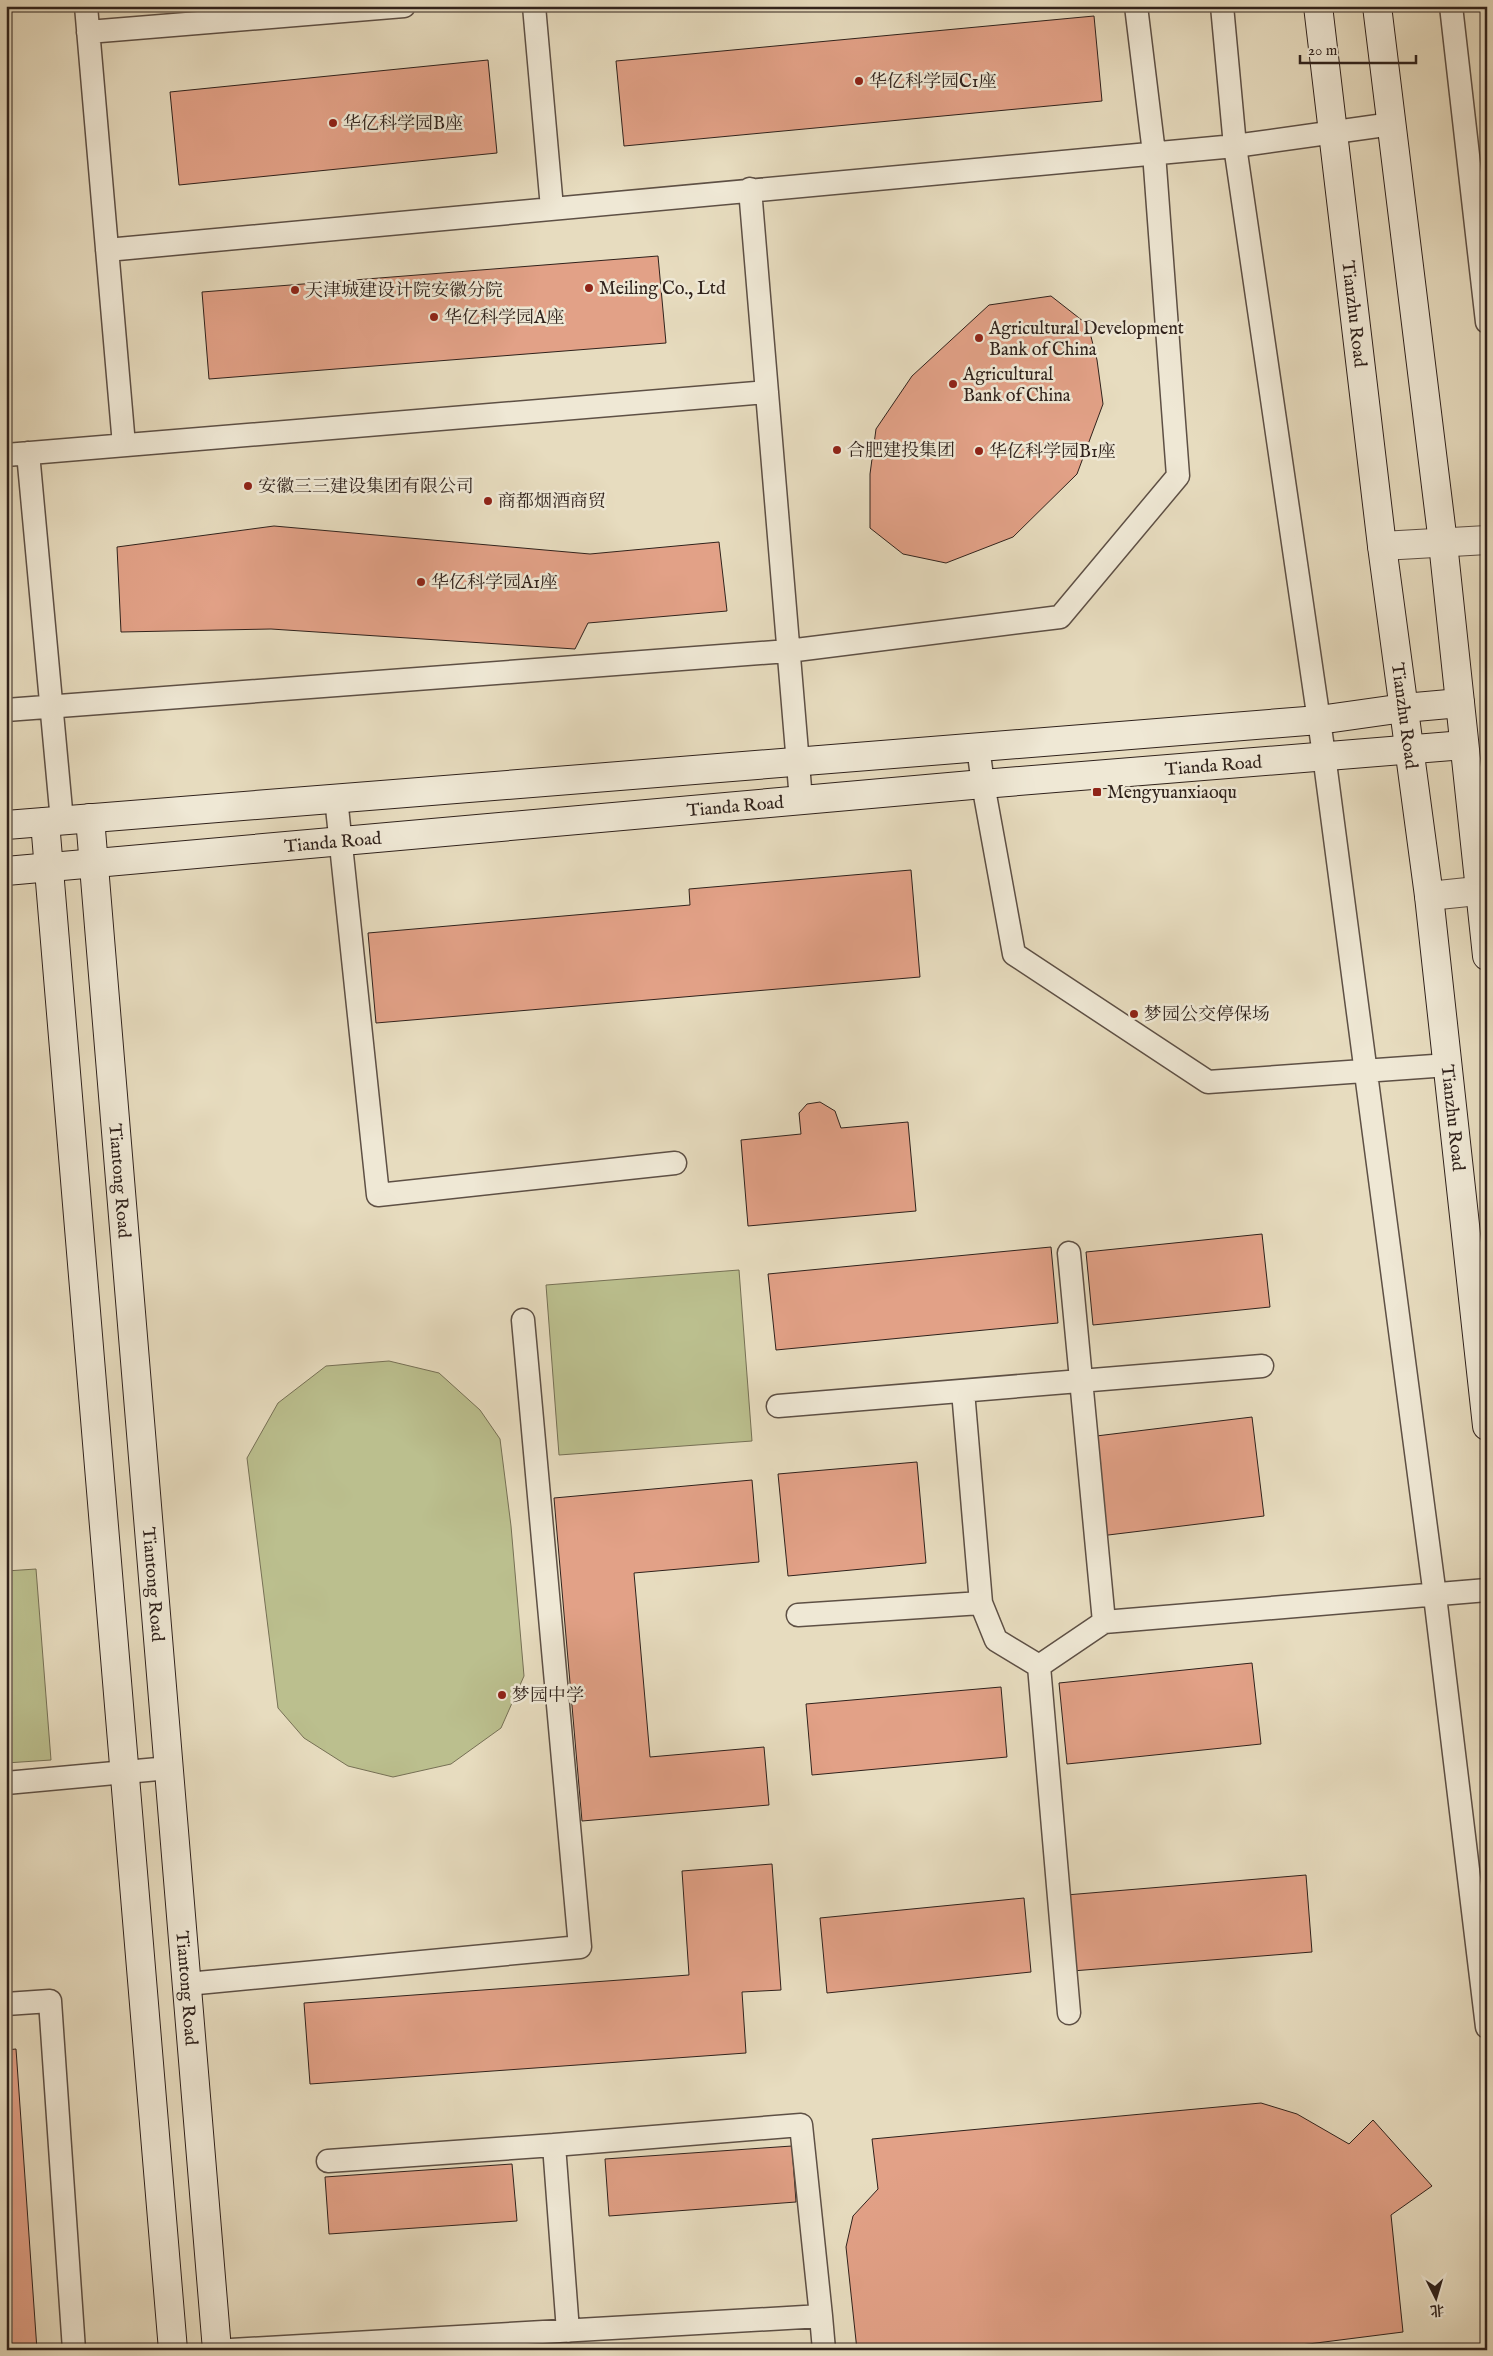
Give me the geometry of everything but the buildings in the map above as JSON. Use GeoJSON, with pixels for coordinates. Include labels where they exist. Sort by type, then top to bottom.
{"type":"FeatureCollection","features":[{"type":"Feature","properties":{"kind":"street","name":"Tianzhu Road"},"geometry":{"type":"LineString","coordinates":[[1318,6],[1382,546],[1429,896],[1487,1426]]}},
{"type":"Feature","properties":{"kind":"street"},"geometry":{"type":"LineString","coordinates":[[1378,6],[1443,543],[1464,745],[1483,891],[1487,956]]}},
{"type":"Feature","properties":{"kind":"street"},"geometry":{"type":"LineString","coordinates":[[1382,546],[1487,540]]}},
{"type":"Feature","properties":{"kind":"street","name":"Tianda Road"},"geometry":{"type":"LineString","coordinates":[[6,825],[1319,720],[1404,708],[1460,703]]}},
{"type":"Feature","properties":{"kind":"street","name":"Tianda Road"},"geometry":{"type":"LineString","coordinates":[[6,871],[1324,754],[1464,745]]}},
{"type":"Feature","properties":{"kind":"street","name":"Tiantong Road"},"geometry":{"type":"LineString","coordinates":[[90,818],[218,2350]]}},
{"type":"Feature","properties":{"kind":"street"},"geometry":{"type":"LineString","coordinates":[[53,821],[50,867],[173,2350]]}},
{"type":"Feature","properties":{"kind":"street"},"geometry":{"type":"LineString","coordinates":[[1429,896],[1483,891]]}},
{"type":"Feature","properties":{"kind":"lane"},"geometry":{"type":"LineString","coordinates":[[86,6],[124,445]]}},
{"type":"Feature","properties":{"kind":"lane"},"geometry":{"type":"LineString","coordinates":[[88,32],[404,6]]}},
{"type":"Feature","properties":{"kind":"lane"},"geometry":{"type":"LineString","coordinates":[[534,6],[552,208]]}},
{"type":"Feature","properties":{"kind":"lane"},"geometry":{"type":"LineString","coordinates":[[6,710],[788,652],[1060,617],[1178,476],[1154,153],[1136,6]]}},
{"type":"Feature","properties":{"kind":"lane"},"geometry":{"type":"LineString","coordinates":[[1222,6],[1235,146],[1324,754],[1435,1596],[1487,2026]]}},
{"type":"Feature","properties":{"kind":"lane"},"geometry":{"type":"LineString","coordinates":[[1451,6],[1487,322]]}},
{"type":"Feature","properties":{"kind":"lane"},"geometry":{"type":"LineString","coordinates":[[107,250],[750,189],[1235,146],[1392,124]]}},
{"type":"Feature","properties":{"kind":"lane"},"geometry":{"type":"LineString","coordinates":[[750,189],[801,800]]}},
{"type":"Feature","properties":{"kind":"lane"},"geometry":{"type":"LineString","coordinates":[[53,821],[51,706],[17,454],[766,392]]}},
{"type":"Feature","properties":{"kind":"lane"},"geometry":{"type":"LineString","coordinates":[[978,747],[1014,954],[1208,1082],[1448,1065]]}},
{"type":"Feature","properties":{"kind":"lane"},"geometry":{"type":"LineString","coordinates":[[336,798],[378,1194],[675,1164]]}},
{"type":"Feature","properties":{"kind":"lane"},"geometry":{"type":"LineString","coordinates":[[1069,1252],[1104,1622]]}},
{"type":"Feature","properties":{"kind":"lane"},"geometry":{"type":"LineString","coordinates":[[187,1984],[580,1947],[523,1320]]}},
{"type":"Feature","properties":{"kind":"lane"},"geometry":{"type":"LineString","coordinates":[[778,1406],[1262,1366]]}},
{"type":"Feature","properties":{"kind":"lane"},"geometry":{"type":"LineString","coordinates":[[963,1390],[981,1603],[996,1640],[1039,1666]]}},
{"type":"Feature","properties":{"kind":"lane"},"geometry":{"type":"LineString","coordinates":[[1039,1666],[1104,1622],[1435,1596],[1487,1590]]}},
{"type":"Feature","properties":{"kind":"lane"},"geometry":{"type":"LineString","coordinates":[[798,1615],[981,1603]]}},
{"type":"Feature","properties":{"kind":"lane"},"geometry":{"type":"LineString","coordinates":[[1039,1666],[1069,2013]]}},
{"type":"Feature","properties":{"kind":"lane"},"geometry":{"type":"LineString","coordinates":[[6,1783],[125,1774],[169,1768]]}},
{"type":"Feature","properties":{"kind":"lane"},"geometry":{"type":"LineString","coordinates":[[6,2004],[50,2001],[74,2350]]}},
{"type":"Feature","properties":{"kind":"lane"},"geometry":{"type":"LineString","coordinates":[[328,2161],[801,2125],[824,2350]]}},
{"type":"Feature","properties":{"kind":"lane"},"geometry":{"type":"LineString","coordinates":[[554,2145],[568,2331]]}},
{"type":"Feature","properties":{"kind":"lane"},"geometry":{"type":"LineString","coordinates":[[231,2350],[821,2316]]}},
{"type":"Feature","properties":{"kind":"green space"},"geometry":{"type":"Polygon","coordinates":[[[739,1270],[752,1441],[559,1455],[546,1285],[739,1270]]]}},
{"type":"Feature","properties":{"kind":"green space"},"geometry":{"type":"Polygon","coordinates":[[[389,1361],[439,1373],[480,1410],[500,1439],[511,1526],[524,1676],[501,1728],[451,1764],[393,1777],[348,1766],[304,1738],[278,1708],[247,1458],[278,1403],[326,1366],[389,1361]]]}},
{"type":"Feature","properties":{"kind":"green space"},"geometry":{"type":"Polygon","coordinates":[[[36,1569],[51,1760],[6,1763],[6,1571],[36,1569]]]}},
{"type":"Feature","properties":{"kind":"place","name":"华亿科学园C1座"},"geometry":{"type":"Point","coordinates":[859,81]}},
{"type":"Feature","properties":{"kind":"place","name":"华亿科学园B座"},"geometry":{"type":"Point","coordinates":[333,123]}},
{"type":"Feature","properties":{"kind":"place","name":"Meiling Co., Ltd"},"geometry":{"type":"Point","coordinates":[589,288]}},
{"type":"Feature","properties":{"kind":"place","name":"天津城建设计院安徽分院"},"geometry":{"type":"Point","coordinates":[295,290]}},
{"type":"Feature","properties":{"kind":"place","name":"华亿科学园A座"},"geometry":{"type":"Point","coordinates":[434,317]}},
{"type":"Feature","properties":{"kind":"place","name":"Agricultural Development Bank of China"},"geometry":{"type":"Point","coordinates":[979,338]}},
{"type":"Feature","properties":{"kind":"place","name":"Agricultural Bank of China"},"geometry":{"type":"Point","coordinates":[953,384]}},
{"type":"Feature","properties":{"kind":"place","name":"合肥建投集团"},"geometry":{"type":"Point","coordinates":[837,450]}},
{"type":"Feature","properties":{"kind":"place","name":"华亿科学园B1座"},"geometry":{"type":"Point","coordinates":[979,451]}},
{"type":"Feature","properties":{"kind":"place","name":"安徽三三建设集团有限公司"},"geometry":{"type":"Point","coordinates":[248,486]}},
{"type":"Feature","properties":{"kind":"place","name":"商都烟酒商贸"},"geometry":{"type":"Point","coordinates":[488,501]}},
{"type":"Feature","properties":{"kind":"place","name":"华亿科学园A1座"},"geometry":{"type":"Point","coordinates":[421,582]}},
{"type":"Feature","properties":{"kind":"place","name":"Mengyuanxiaoqu"},"geometry":{"type":"Point","coordinates":[1097,792]}},
{"type":"Feature","properties":{"kind":"place","name":"梦园公交停保场"},"geometry":{"type":"Point","coordinates":[1134,1014]}},
{"type":"Feature","properties":{"kind":"place","name":"梦园中学"},"geometry":{"type":"Point","coordinates":[502,1695]}}]}
